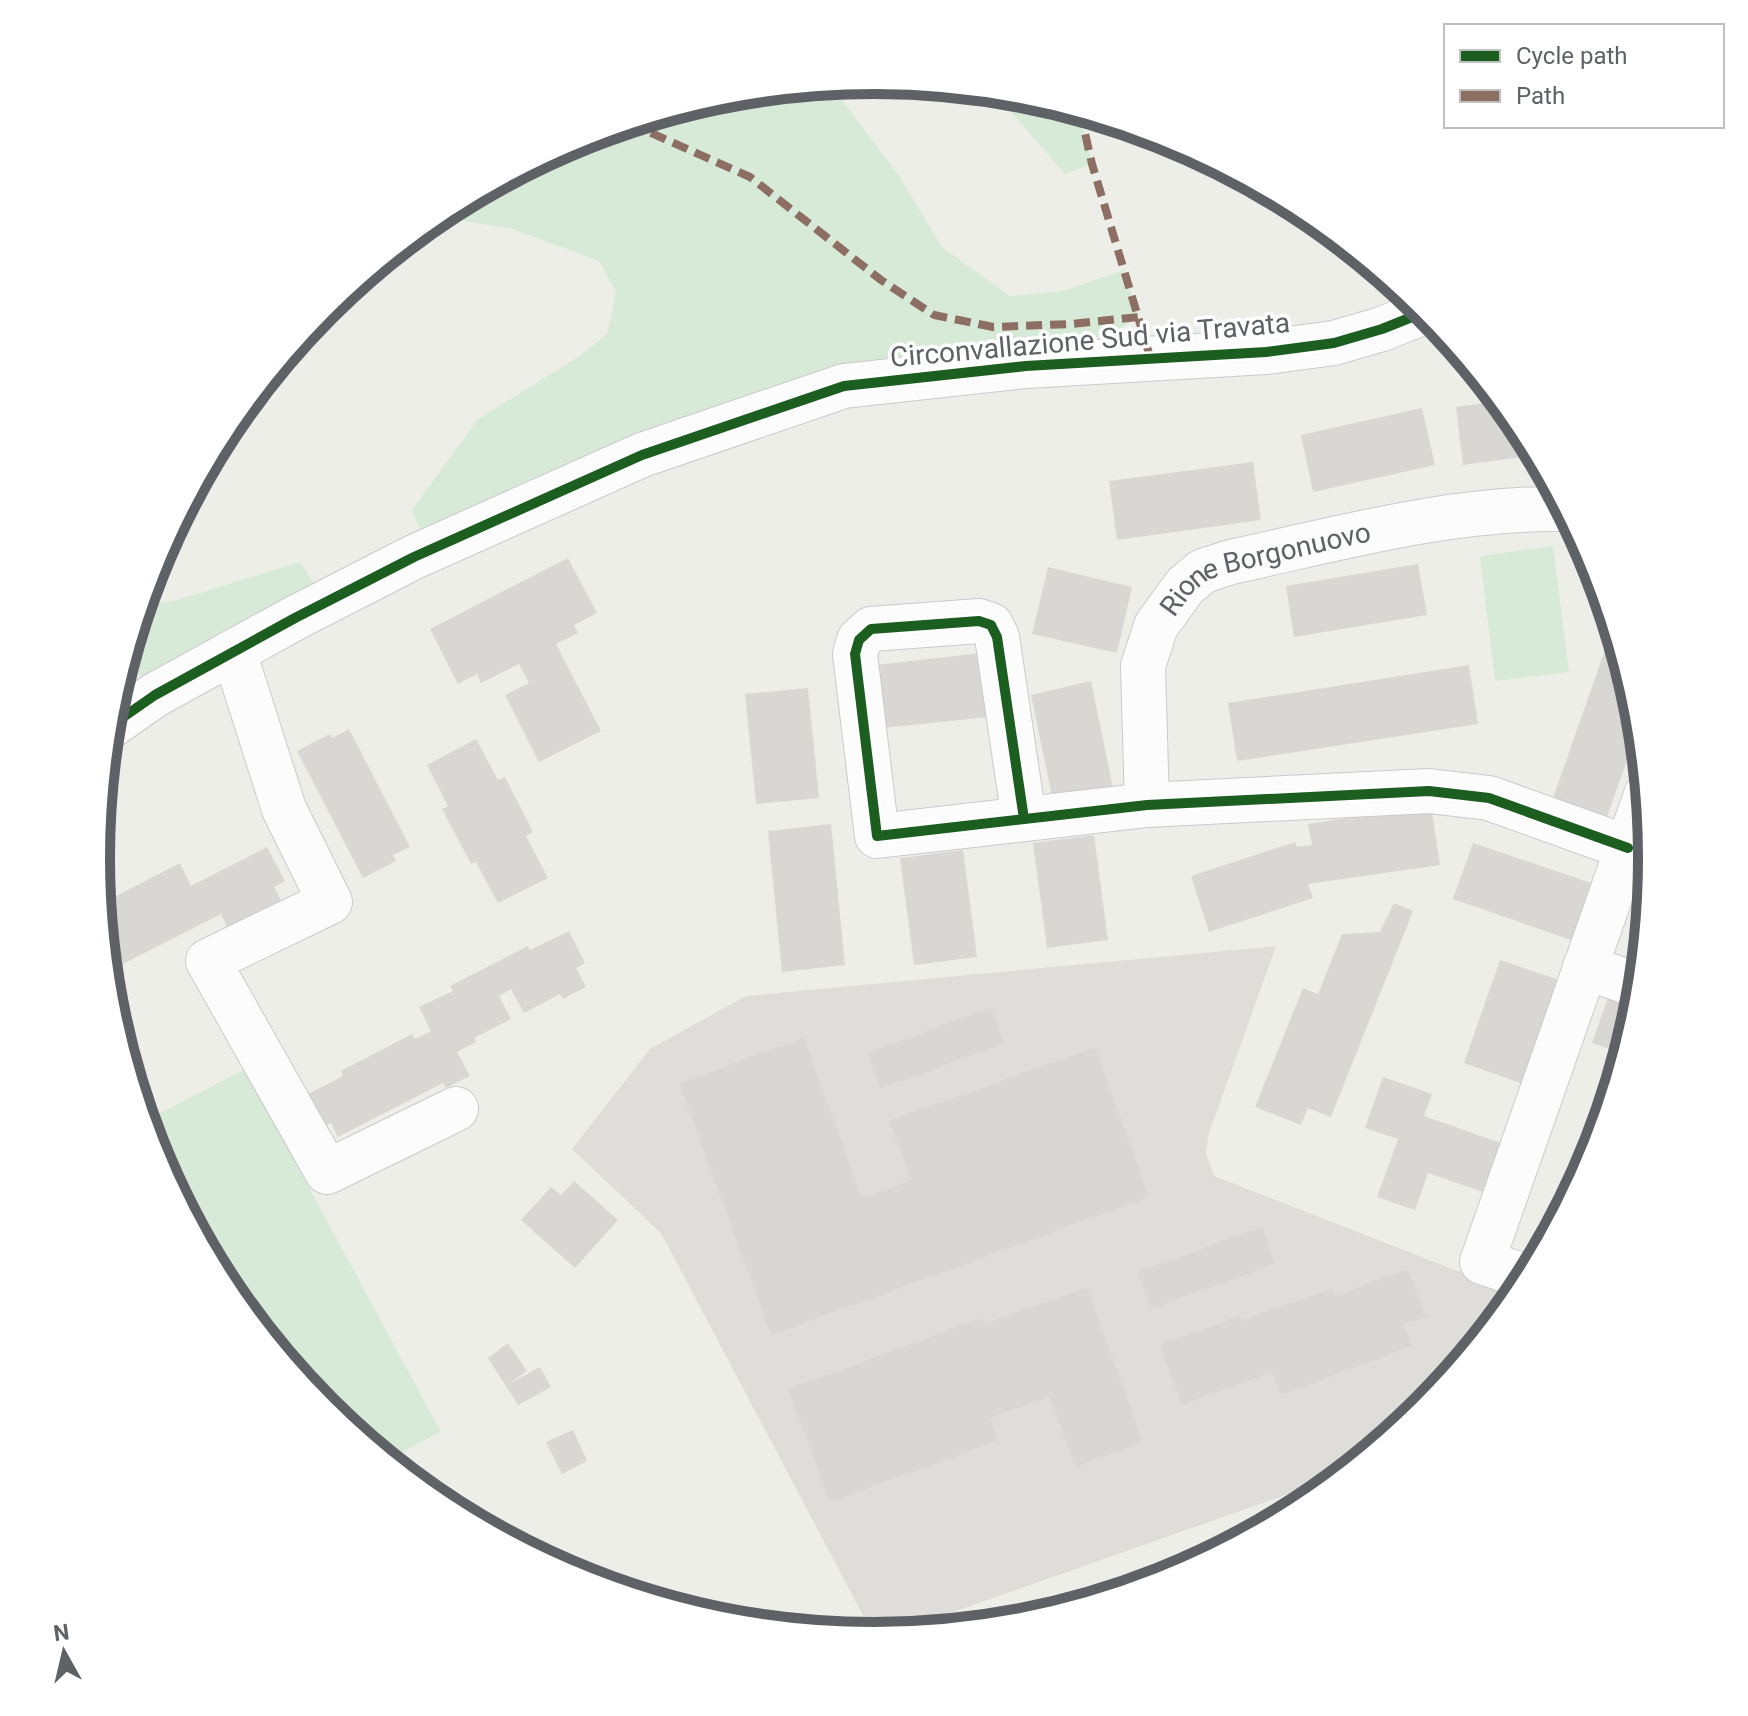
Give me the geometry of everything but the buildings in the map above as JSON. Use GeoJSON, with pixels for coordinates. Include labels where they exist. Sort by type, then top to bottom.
{"type":"FeatureCollection","features":[{"type":"Feature","properties":{"kind":"street","name":"Circonvallazione Sud via Travata"},"geometry":{"type":"LineString","coordinates":[[124,717],[155,695],[414,557],[642,455],[844,386],[1026,366],[1266,352],[1334,343],[1413,317]]}},
{"type":"Feature","properties":{"kind":"street","name":"Rione Borgonuovo"},"geometry":{"type":"LineString","coordinates":[[1147,805],[1143,666],[1156,626],[1185,586],[1203,571],[1246,559],[1445,518],[1496,511],[1553,509]]}},
{"type":"Feature","properties":{"kind":"street"},"geometry":{"type":"LineString","coordinates":[[1024,819],[997,637],[991,625],[979,621],[871,629],[859,640],[855,654],[877,836],[1147,805],[1429,791],[1489,798],[1628,848]]}},
{"type":"Feature","properties":{"kind":"street"},"geometry":{"type":"LineString","coordinates":[[234,652],[284,809],[330,902],[208,961],[327,1172],[456,1109]]}},
{"type":"Feature","properties":{"kind":"street"},"geometry":{"type":"LineString","coordinates":[[1515,1273],[1482,1262],[1637,823]]}},
{"type":"Feature","properties":{"kind":"street"},"geometry":{"type":"LineString","coordinates":[[1585,967],[1627,982]]}},
{"type":"Feature","properties":{"kind":"shaded area"},"geometry":{"type":"Polygon","coordinates":[[[1276,946],[1208,1136],[1206,1154],[1214,1176],[1505,1287],[1448,1362],[1414,1398],[1378,1432],[1305,1488],[933,1619],[866,1622],[661,1233],[572,1149],[650,1049],[746,996],[1276,946]]]}},
{"type":"Feature","properties":{"kind":"green space"},"geometry":{"type":"Polygon","coordinates":[[[839,95],[897,173],[942,247],[1010,296],[1063,291],[1124,270],[1139,317],[1109,336],[833,366],[621,442],[421,532],[412,510],[478,419],[575,359],[607,334],[616,292],[599,261],[512,229],[459,217],[492,196],[582,152],[628,135],[725,109],[839,95]]]}},
{"type":"Feature","properties":{"kind":"green space"},"geometry":{"type":"Polygon","coordinates":[[[1006,106],[1083,123],[1092,164],[1065,174],[1006,106]]]}},
{"type":"Feature","properties":{"kind":"green space"},"geometry":{"type":"Polygon","coordinates":[[[1553,546],[1569,672],[1495,681],[1480,556],[1553,546]]]}},
{"type":"Feature","properties":{"kind":"green space"},"geometry":{"type":"Polygon","coordinates":[[[300,562],[315,585],[142,678],[134,667],[154,603],[174,601],[300,562]]]}},
{"type":"Feature","properties":{"kind":"green space"},"geometry":{"type":"Polygon","coordinates":[[[245,1069],[441,1432],[397,1455],[334,1398],[300,1362],[268,1323],[212,1240],[168,1150],[155,1116],[245,1069]]]}},
{"type":"Feature","properties":{"kind":"marked path"},"geometry":{"type":"LineString","coordinates":[[1083,123],[1092,164],[1151,360]]}},
{"type":"Feature","properties":{"kind":"marked path"},"geometry":{"type":"LineString","coordinates":[[644,130],[750,177],[881,280],[934,315],[993,327],[1139,317]]}},
{"type":"Feature","properties":{"kind":"cycle path"},"geometry":{"type":"LineString","coordinates":[[124,717],[155,695],[414,557],[642,455],[844,386],[1026,366],[1266,352],[1334,343],[1413,317]]}},
{"type":"Feature","properties":{"kind":"cycle path"},"geometry":{"type":"LineString","coordinates":[[1024,819],[997,637],[991,625],[979,621],[871,629],[859,640],[855,654],[877,836],[1147,805],[1429,791],[1489,798],[1628,848]]}}]}
